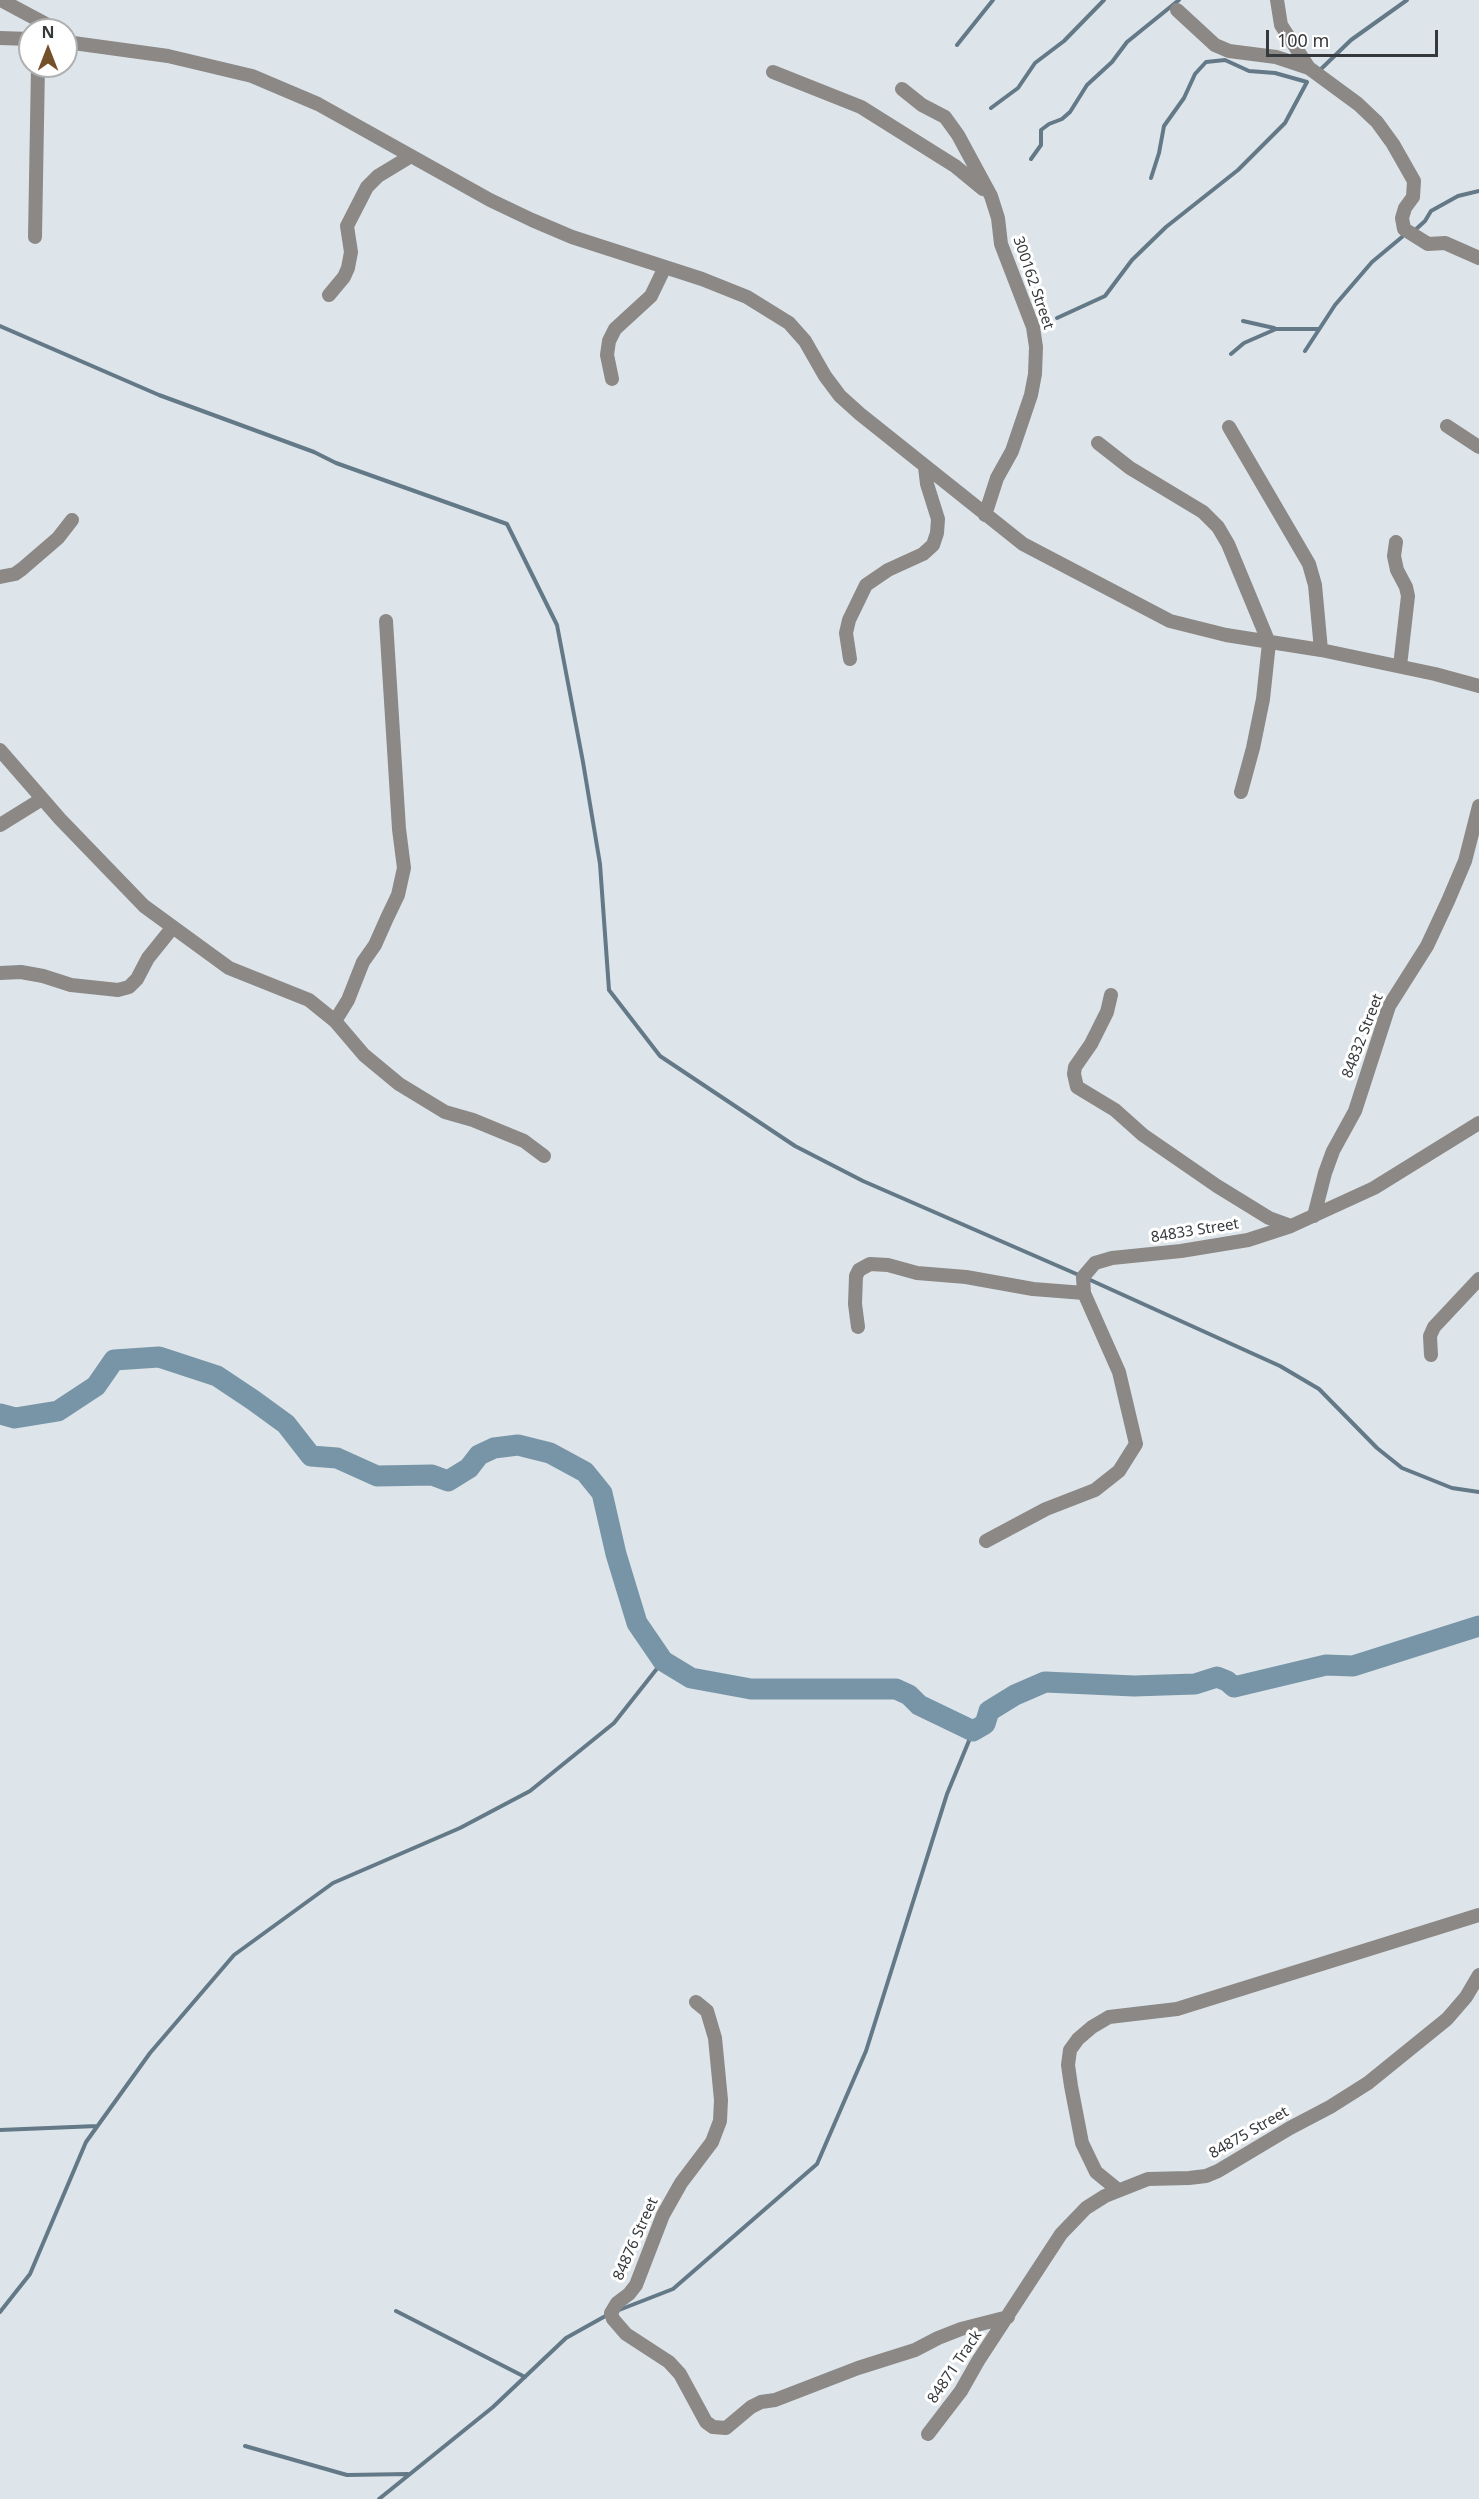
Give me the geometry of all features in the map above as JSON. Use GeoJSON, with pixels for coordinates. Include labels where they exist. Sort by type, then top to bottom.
{"type":"FeatureCollection","features":[{"type":"Feature","properties":{"kind":"street"},"geometry":{"type":"LineString","coordinates":[[1,0],[35,18]]}},
{"type":"Feature","properties":{"kind":"street"},"geometry":{"type":"LineString","coordinates":[[1277,0],[1281,25],[1309,68]]}},
{"type":"Feature","properties":{"kind":"street"},"geometry":{"type":"LineString","coordinates":[[1177,10],[1215,45],[1229,51],[1276,57],[1309,68],[1351,99],[1371,116],[1407,165],[1414,181],[1413,197],[1405,208],[1402,218],[1404,229],[1428,244],[1445,243],[1479,258]]}},
{"type":"Feature","properties":{"kind":"street"},"geometry":{"type":"LineString","coordinates":[[0,38],[18,39]]}},
{"type":"Feature","properties":{"kind":"street"},"geometry":{"type":"LineString","coordinates":[[78,42],[168,56],[252,76],[318,104],[490,200],[532,220],[572,237],[747,297],[789,323],[805,341],[825,376],[840,396],[1023,544],[1170,621],[1207,631],[1400,666],[1479,686]]}},
{"type":"Feature","properties":{"kind":"street"},"geometry":{"type":"LineString","coordinates":[[773,72],[861,107],[955,166],[991,196]]}},
{"type":"Feature","properties":{"kind":"street"},"geometry":{"type":"LineString","coordinates":[[35,237],[38,78]]}},
{"type":"Feature","properties":{"kind":"street","name":"300162 Street"},"geometry":{"type":"LineString","coordinates":[[903,89],[913,99],[951,122],[991,196],[998,218],[1001,244],[1033,327],[1036,347],[1035,374],[1031,395],[1012,451],[997,478],[986,515]]}},
{"type":"Feature","properties":{"kind":"street"},"geometry":{"type":"LineString","coordinates":[[329,295],[344,277],[348,268],[351,252],[347,225],[361,196],[378,176],[411,156]]}},
{"type":"Feature","properties":{"kind":"street"},"geometry":{"type":"LineString","coordinates":[[612,379],[607,355],[609,341],[615,329],[651,296],[665,267]]}},
{"type":"Feature","properties":{"kind":"street"},"geometry":{"type":"LineString","coordinates":[[1447,426],[1479,447]]}},
{"type":"Feature","properties":{"kind":"street"},"geometry":{"type":"LineString","coordinates":[[1229,428],[1309,564],[1315,585],[1321,650]]}},
{"type":"Feature","properties":{"kind":"street"},"geometry":{"type":"LineString","coordinates":[[1098,443],[1130,468],[1203,512],[1218,527],[1228,544],[1269,643],[1263,699],[1241,792]]}},
{"type":"Feature","properties":{"kind":"street"},"geometry":{"type":"LineString","coordinates":[[850,659],[846,633],[849,620],[866,585],[888,570],[923,554],[933,545],[938,519],[927,484],[925,467]]}},
{"type":"Feature","properties":{"kind":"street"},"geometry":{"type":"LineString","coordinates":[[0,577],[15,574],[22,569],[58,538],[72,520]]}},
{"type":"Feature","properties":{"kind":"street"},"geometry":{"type":"LineString","coordinates":[[1396,542],[1394,556],[1397,570],[1408,596],[1400,666]]}},
{"type":"Feature","properties":{"kind":"street"},"geometry":{"type":"LineString","coordinates":[[335,1021],[348,1000],[363,962],[375,945],[394,903],[404,868],[399,829],[386,621]]}},
{"type":"Feature","properties":{"kind":"street"},"geometry":{"type":"LineString","coordinates":[[0,750],[42,799],[144,906],[229,968],[309,1000],[335,1021],[364,1055],[399,1084],[445,1112],[473,1120],[524,1141],[544,1156]]}},
{"type":"Feature","properties":{"kind":"street"},"geometry":{"type":"LineString","coordinates":[[0,836],[4,823],[42,799]]}},
{"type":"Feature","properties":{"kind":"street","name":"84832 Street"},"geometry":{"type":"LineString","coordinates":[[1314,1215],[1326,1173],[1354,1111],[1389,1006],[1427,946],[1448,902],[1465,861],[1479,806]]}},
{"type":"Feature","properties":{"kind":"street"},"geometry":{"type":"LineString","coordinates":[[0,973],[21,972],[70,985],[118,990],[129,987],[137,979],[148,958],[173,927]]}},
{"type":"Feature","properties":{"kind":"street"},"geometry":{"type":"LineString","coordinates":[[1112,995],[1107,1012],[1091,1044],[1075,1067],[1077,1087],[1115,1110],[1143,1135],[1217,1186],[1269,1218],[1291,1226]]}},
{"type":"Feature","properties":{"kind":"street","name":"84833 Street"},"geometry":{"type":"LineString","coordinates":[[1084,1293],[1083,1277],[1095,1263],[1112,1258],[1181,1251],[1248,1240],[1291,1226],[1374,1188],[1479,1123]]}},
{"type":"Feature","properties":{"kind":"street"},"geometry":{"type":"LineString","coordinates":[[858,1327],[855,1304],[856,1276],[859,1270],[870,1264],[888,1265],[916,1273],[966,1277],[1033,1290],[1084,1293],[1119,1372],[1136,1444],[1119,1471],[1095,1490],[1046,1509],[986,1541]]}},
{"type":"Feature","properties":{"kind":"street"},"geometry":{"type":"LineString","coordinates":[[1431,1355],[1430,1336],[1434,1327],[1479,1279]]}},
{"type":"Feature","properties":{"kind":"street"},"geometry":{"type":"LineString","coordinates":[[1118,2190],[1096,2172],[1082,2143],[1071,2086],[1068,2064],[1070,2050],[1078,2039],[1092,2027],[1109,2017],[1177,2009],[1479,1915]]}},
{"type":"Feature","properties":{"kind":"street","name":"84875 Street"},"geometry":{"type":"LineString","coordinates":[[1008,2317],[1060,2234],[1086,2208],[1118,2190],[1148,2179],[1189,2178],[1212,2173],[1330,2107],[1368,2083],[1447,2019],[1466,1997],[1479,1975]]}},
{"type":"Feature","properties":{"kind":"street","name":"84876 Street"},"geometry":{"type":"LineString","coordinates":[[696,2002],[707,2011],[714,2038],[721,2100],[720,2121],[712,2142],[681,2183],[663,2215],[636,2285],[617,2303],[611,2313],[613,2319],[626,2334],[669,2362],[680,2374],[706,2422],[713,2427],[726,2428],[751,2407],[761,2402],[776,2400],[858,2368],[915,2350],[961,2329],[1008,2317]]}},
{"type":"Feature","properties":{"kind":"street","name":"84871 Track"},"geometry":{"type":"LineString","coordinates":[[928,2434],[961,2391],[1008,2317]]}},
{"type":"Feature","properties":{"kind":"waterway"},"geometry":{"type":"LineString","coordinates":[[957,45],[993,0]]}},
{"type":"Feature","properties":{"kind":"waterway"},"geometry":{"type":"LineString","coordinates":[[991,108],[1018,88],[1035,63],[1064,41],[1104,0]]}},
{"type":"Feature","properties":{"kind":"waterway"},"geometry":{"type":"LineString","coordinates":[[1031,159],[1041,145],[1041,130],[1070,112],[1087,85],[1112,62],[1127,42],[1179,0]]}},
{"type":"Feature","properties":{"kind":"waterway"},"geometry":{"type":"LineString","coordinates":[[1320,70],[1351,40],[1407,0]]}},
{"type":"Feature","properties":{"kind":"waterway"},"geometry":{"type":"LineString","coordinates":[[1057,318],[1105,296],[1132,260],[1166,227],[1238,170],[1285,123],[1307,82],[1275,73],[1249,71],[1225,60],[1206,62],[1195,74],[1184,98],[1164,126],[1151,178]]}},
{"type":"Feature","properties":{"kind":"waterway"},"geometry":{"type":"LineString","coordinates":[[1414,231],[1425,221],[1431,211],[1458,196],[1479,191]]}},
{"type":"Feature","properties":{"kind":"waterway"},"geometry":{"type":"LineString","coordinates":[[1305,351],[1335,305],[1372,262],[1402,237]]}},
{"type":"Feature","properties":{"kind":"waterway"},"geometry":{"type":"LineString","coordinates":[[1243,321],[1274,328]]}},
{"type":"Feature","properties":{"kind":"waterway"},"geometry":{"type":"LineString","coordinates":[[0,326],[159,395],[314,452],[336,463],[507,524],[557,625],[600,864],[609,990],[660,1056],[795,1146],[863,1181],[1081,1276]]}},
{"type":"Feature","properties":{"kind":"waterway"},"geometry":{"type":"LineString","coordinates":[[1231,354],[1244,343],[1276,329],[1319,329]]}},
{"type":"Feature","properties":{"kind":"waterway"},"geometry":{"type":"LineString","coordinates":[[1088,1279],[1280,1366],[1319,1389],[1377,1448],[1402,1468],[1452,1488],[1479,1492]]}},
{"type":"Feature","properties":{"kind":"waterway"},"geometry":{"type":"LineString","coordinates":[[0,1414],[15,1418],[58,1411],[96,1386],[114,1360],[159,1357],[217,1376],[286,1424],[311,1456],[337,1458],[377,1476],[432,1475],[448,1481],[469,1468],[479,1455],[494,1448],[518,1445],[550,1453],[585,1472],[602,1493],[616,1554],[637,1623],[663,1661],[691,1678],[751,1689],[896,1689],[909,1695],[919,1705],[973,1731],[985,1724],[989,1711],[1015,1695],[1045,1682],[1134,1686],[1195,1684],[1217,1677],[1234,1687],[1326,1665],[1353,1666],[1479,1626]]}},
{"type":"Feature","properties":{"kind":"waterway"},"geometry":{"type":"LineString","coordinates":[[0,2312],[30,2274],[86,2142],[150,2053],[234,1955],[333,1883],[460,1828],[530,1791],[614,1723],[663,1661]]}},
{"type":"Feature","properties":{"kind":"waterway"},"geometry":{"type":"LineString","coordinates":[[619,2310],[673,2289],[817,2164],[866,2051],[947,1794],[973,1731]]}},
{"type":"Feature","properties":{"kind":"waterway"},"geometry":{"type":"LineString","coordinates":[[0,2130],[97,2126]]}},
{"type":"Feature","properties":{"kind":"waterway"},"geometry":{"type":"LineString","coordinates":[[396,2311],[525,2377]]}},
{"type":"Feature","properties":{"kind":"waterway"},"geometry":{"type":"LineString","coordinates":[[379,2499],[493,2407],[566,2338],[609,2314]]}},
{"type":"Feature","properties":{"kind":"waterway"},"geometry":{"type":"LineString","coordinates":[[245,2446],[347,2475],[408,2474]]}}]}
